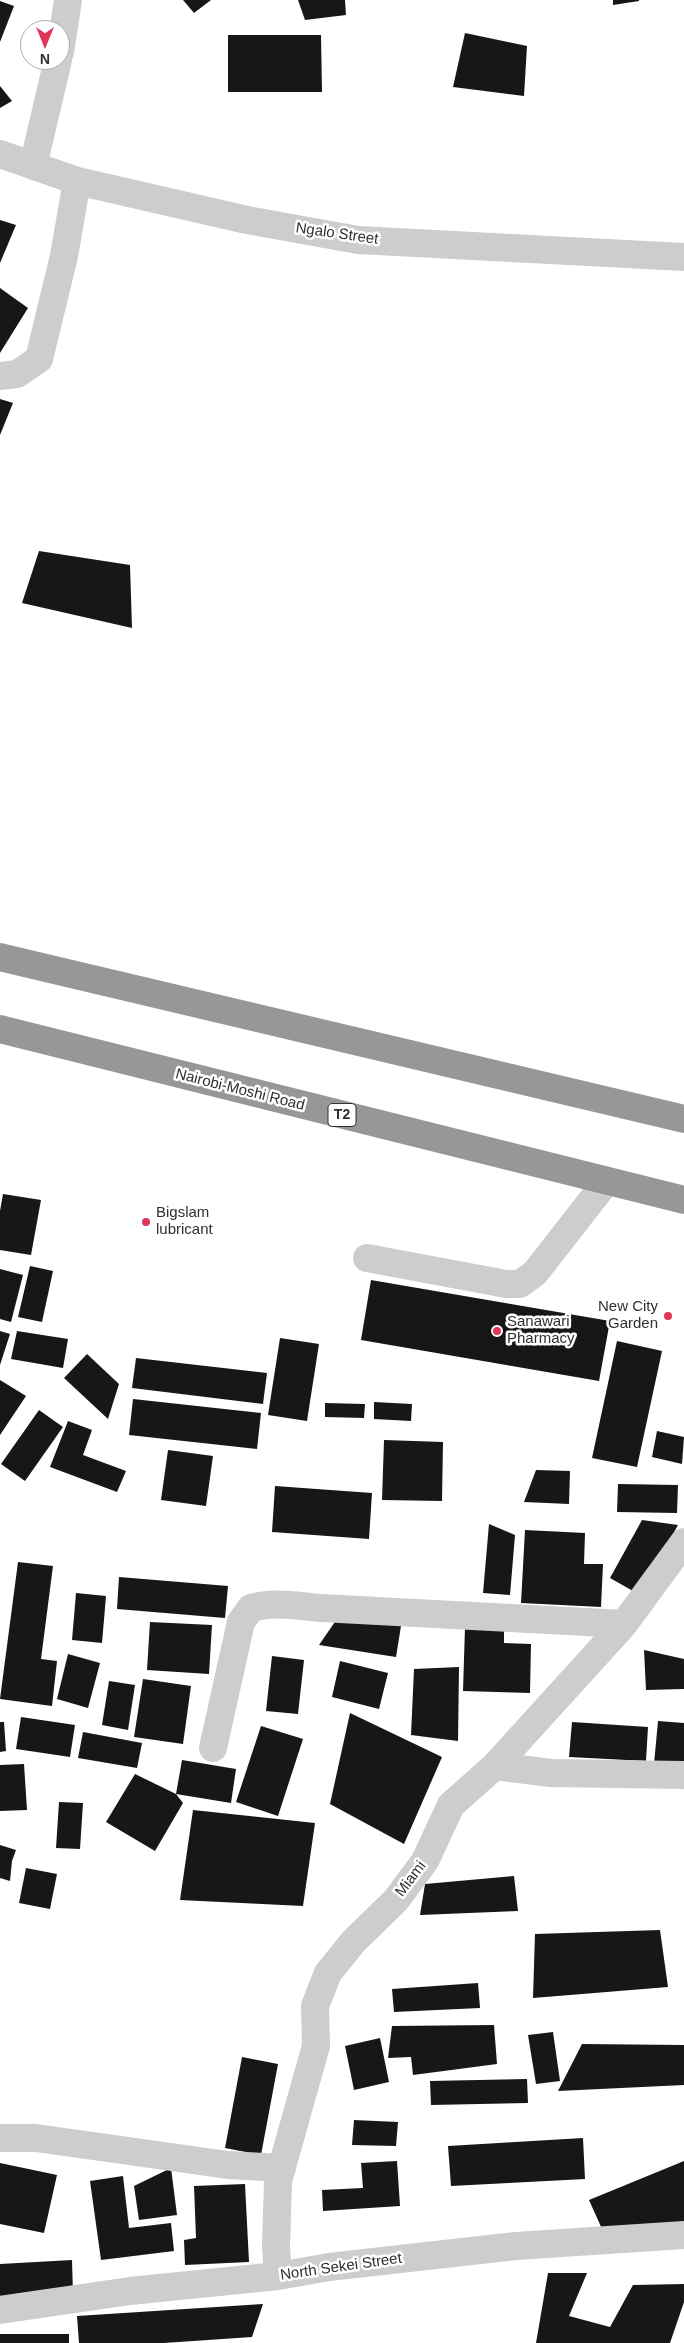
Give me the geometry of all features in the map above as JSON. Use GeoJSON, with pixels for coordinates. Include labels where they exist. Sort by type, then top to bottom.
{"type":"FeatureCollection","features":[{"type":"Feature","properties":{"kind":"highway"},"geometry":{"type":"LineString","coordinates":[[0,957],[684,1119]]}},
{"type":"Feature","properties":{"kind":"highway","name":"Nairobi-Moshi Road"},"geometry":{"type":"LineString","coordinates":[[0,1029],[684,1200]]}},
{"type":"Feature","properties":{"kind":"street"},"geometry":{"type":"LineString","coordinates":[[65,20],[68,0]]}},
{"type":"Feature","properties":{"kind":"street"},"geometry":{"type":"LineString","coordinates":[[33,166],[56,70]]}},
{"type":"Feature","properties":{"kind":"street","name":"Ngalo Street"},"geometry":{"type":"LineString","coordinates":[[0,154],[77,181],[246,220],[358,240],[684,257]]}},
{"type":"Feature","properties":{"kind":"street"},"geometry":{"type":"LineString","coordinates":[[0,376],[17,374],[39,359],[64,256],[77,181]]}},
{"type":"Feature","properties":{"kind":"street"},"geometry":{"type":"LineString","coordinates":[[367,1258],[506,1284],[520,1284],[534,1273],[606,1182]]}},
{"type":"Feature","properties":{"kind":"street","name":"Miami"},"geometry":{"type":"LineString","coordinates":[[278,2276],[276,2222],[278,2181],[302,2090],[316,2046],[315,2006],[328,1973],[353,1942],[396,1900],[425,1861],[451,1805],[495,1766],[624,1624],[684,1542]]}},
{"type":"Feature","properties":{"kind":"street"},"geometry":{"type":"LineString","coordinates":[[213,1748],[241,1622],[251,1608],[265,1604],[285,1604],[321,1608],[624,1624]]}},
{"type":"Feature","properties":{"kind":"street"},"geometry":{"type":"LineString","coordinates":[[495,1766],[551,1773],[684,1775]]}},
{"type":"Feature","properties":{"kind":"street"},"geometry":{"type":"LineString","coordinates":[[0,2138],[36,2138],[228,2165],[282,2168]]}},
{"type":"Feature","properties":{"kind":"street","name":"North Sekei Street"},"geometry":{"type":"LineString","coordinates":[[0,2310],[130,2290],[278,2276],[329,2267],[516,2246],[684,2236]]}},
{"type":"Feature","properties":{"kind":"building"},"geometry":{"type":"Polygon","coordinates":[[[183,0],[211,0],[194,13],[183,0]]]}},
{"type":"Feature","properties":{"kind":"building"},"geometry":{"type":"Polygon","coordinates":[[[298,0],[345,0],[346,15],[305,20],[298,0]]]}},
{"type":"Feature","properties":{"kind":"building"},"geometry":{"type":"Polygon","coordinates":[[[613,0],[639,0],[639,1],[613,5],[613,0]]]}},
{"type":"Feature","properties":{"kind":"building"},"geometry":{"type":"Polygon","coordinates":[[[0,1],[14,6],[0,42],[0,1]]]}},
{"type":"Feature","properties":{"kind":"building"},"geometry":{"type":"Polygon","coordinates":[[[465,33],[527,46],[524,96],[453,87],[465,33]]]}},
{"type":"Feature","properties":{"kind":"building"},"geometry":{"type":"Polygon","coordinates":[[[228,35],[321,35],[322,92],[228,92],[228,35]]]}},
{"type":"Feature","properties":{"kind":"building"},"geometry":{"type":"Polygon","coordinates":[[[0,86],[12,101],[0,108],[0,86]]]}},
{"type":"Feature","properties":{"kind":"building"},"geometry":{"type":"Polygon","coordinates":[[[0,220],[16,225],[0,263],[0,220]]]}},
{"type":"Feature","properties":{"kind":"building"},"geometry":{"type":"Polygon","coordinates":[[[0,288],[28,308],[0,353],[0,288]]]}},
{"type":"Feature","properties":{"kind":"building"},"geometry":{"type":"Polygon","coordinates":[[[0,399],[13,403],[0,435],[0,399]]]}},
{"type":"Feature","properties":{"kind":"building"},"geometry":{"type":"Polygon","coordinates":[[[39,551],[130,565],[132,628],[22,603],[39,551]]]}},
{"type":"Feature","properties":{"kind":"building"},"geometry":{"type":"Polygon","coordinates":[[[3,1194],[41,1200],[31,1255],[0,1250],[0,1211],[3,1194]]]}},
{"type":"Feature","properties":{"kind":"building"},"geometry":{"type":"Polygon","coordinates":[[[30,1266],[53,1271],[42,1322],[18,1317],[30,1266]]]}},
{"type":"Feature","properties":{"kind":"building"},"geometry":{"type":"Polygon","coordinates":[[[0,1269],[23,1275],[11,1322],[0,1319],[0,1269]]]}},
{"type":"Feature","properties":{"kind":"building"},"geometry":{"type":"Polygon","coordinates":[[[371,1280],[610,1321],[599,1381],[361,1340],[371,1280]]]}},
{"type":"Feature","properties":{"kind":"building"},"geometry":{"type":"Polygon","coordinates":[[[0,1331],[10,1334],[0,1365],[0,1331]]]}},
{"type":"Feature","properties":{"kind":"building"},"geometry":{"type":"Polygon","coordinates":[[[17,1331],[68,1339],[63,1368],[11,1359],[17,1331]]]}},
{"type":"Feature","properties":{"kind":"building"},"geometry":{"type":"Polygon","coordinates":[[[280,1338],[319,1344],[307,1421],[268,1415],[280,1338]]]}},
{"type":"Feature","properties":{"kind":"building"},"geometry":{"type":"Polygon","coordinates":[[[617,1341],[662,1351],[637,1467],[592,1458],[617,1341]]]}},
{"type":"Feature","properties":{"kind":"building"},"geometry":{"type":"Polygon","coordinates":[[[87,1354],[119,1384],[108,1419],[64,1378],[87,1354]]]}},
{"type":"Feature","properties":{"kind":"building"},"geometry":{"type":"Polygon","coordinates":[[[136,1358],[267,1373],[263,1404],[132,1388],[136,1358]]]}},
{"type":"Feature","properties":{"kind":"building"},"geometry":{"type":"Polygon","coordinates":[[[0,1380],[26,1396],[0,1435],[0,1380]]]}},
{"type":"Feature","properties":{"kind":"building"},"geometry":{"type":"Polygon","coordinates":[[[133,1399],[261,1413],[257,1449],[129,1435],[133,1399]]]}},
{"type":"Feature","properties":{"kind":"building"},"geometry":{"type":"Polygon","coordinates":[[[374,1402],[412,1404],[411,1421],[374,1419],[374,1402]]]}},
{"type":"Feature","properties":{"kind":"building"},"geometry":{"type":"Polygon","coordinates":[[[325,1403],[365,1404],[364,1418],[325,1417],[325,1403]]]}},
{"type":"Feature","properties":{"kind":"building"},"geometry":{"type":"Polygon","coordinates":[[[39,1410],[63,1427],[25,1481],[1,1464],[39,1410]]]}},
{"type":"Feature","properties":{"kind":"building"},"geometry":{"type":"Polygon","coordinates":[[[68,1421],[92,1430],[83,1455],[126,1471],[117,1492],[50,1467],[68,1421]]]}},
{"type":"Feature","properties":{"kind":"building"},"geometry":{"type":"Polygon","coordinates":[[[657,1431],[684,1437],[682,1464],[652,1457],[657,1431]]]}},
{"type":"Feature","properties":{"kind":"building"},"geometry":{"type":"Polygon","coordinates":[[[384,1440],[443,1442],[442,1501],[382,1500],[384,1440]]]}},
{"type":"Feature","properties":{"kind":"building"},"geometry":{"type":"Polygon","coordinates":[[[168,1450],[213,1456],[206,1506],[161,1500],[168,1450]]]}},
{"type":"Feature","properties":{"kind":"building"},"geometry":{"type":"Polygon","coordinates":[[[536,1470],[570,1471],[569,1504],[524,1502],[536,1470]]]}},
{"type":"Feature","properties":{"kind":"building"},"geometry":{"type":"Polygon","coordinates":[[[618,1484],[678,1485],[677,1513],[617,1512],[618,1484]]]}},
{"type":"Feature","properties":{"kind":"building"},"geometry":{"type":"Polygon","coordinates":[[[275,1486],[372,1493],[369,1539],[272,1532],[275,1486]]]}},
{"type":"Feature","properties":{"kind":"building"},"geometry":{"type":"Polygon","coordinates":[[[642,1520],[678,1525],[640,1595],[610,1578],[642,1520]]]}},
{"type":"Feature","properties":{"kind":"building"},"geometry":{"type":"Polygon","coordinates":[[[489,1524],[515,1535],[510,1595],[483,1593],[489,1524]]]}},
{"type":"Feature","properties":{"kind":"building"},"geometry":{"type":"Polygon","coordinates":[[[525,1530],[585,1533],[584,1564],[603,1564],[601,1607],[521,1603],[525,1530]]]}},
{"type":"Feature","properties":{"kind":"building"},"geometry":{"type":"Polygon","coordinates":[[[18,1562],[53,1566],[41,1659],[57,1661],[52,1706],[0,1699],[18,1562]]]}},
{"type":"Feature","properties":{"kind":"building"},"geometry":{"type":"Polygon","coordinates":[[[119,1577],[228,1586],[225,1618],[117,1609],[119,1577]]]}},
{"type":"Feature","properties":{"kind":"building"},"geometry":{"type":"Polygon","coordinates":[[[76,1593],[106,1596],[102,1643],[72,1640],[76,1593]]]}},
{"type":"Feature","properties":{"kind":"building"},"geometry":{"type":"Polygon","coordinates":[[[339,1616],[401,1626],[396,1657],[319,1645],[339,1616]]]}},
{"type":"Feature","properties":{"kind":"building"},"geometry":{"type":"Polygon","coordinates":[[[150,1622],[212,1625],[209,1674],[147,1670],[150,1622]]]}},
{"type":"Feature","properties":{"kind":"building"},"geometry":{"type":"Polygon","coordinates":[[[465,1627],[504,1628],[504,1643],[531,1644],[530,1693],[463,1691],[465,1627]]]}},
{"type":"Feature","properties":{"kind":"building"},"geometry":{"type":"Polygon","coordinates":[[[644,1650],[684,1659],[684,1689],[646,1690],[644,1650]]]}},
{"type":"Feature","properties":{"kind":"building"},"geometry":{"type":"Polygon","coordinates":[[[68,1654],[100,1663],[88,1708],[57,1699],[68,1654]]]}},
{"type":"Feature","properties":{"kind":"building"},"geometry":{"type":"Polygon","coordinates":[[[272,1656],[304,1660],[298,1714],[266,1711],[272,1656]]]}},
{"type":"Feature","properties":{"kind":"building"},"geometry":{"type":"Polygon","coordinates":[[[340,1661],[388,1673],[379,1709],[332,1697],[340,1661]]]}},
{"type":"Feature","properties":{"kind":"building"},"geometry":{"type":"Polygon","coordinates":[[[459,1667],[458,1741],[411,1735],[414,1669],[459,1667]]]}},
{"type":"Feature","properties":{"kind":"building"},"geometry":{"type":"Polygon","coordinates":[[[143,1679],[191,1686],[183,1744],[134,1737],[143,1679]]]}},
{"type":"Feature","properties":{"kind":"building"},"geometry":{"type":"Polygon","coordinates":[[[109,1681],[135,1685],[128,1730],[102,1725],[109,1681]]]}},
{"type":"Feature","properties":{"kind":"building"},"geometry":{"type":"Polygon","coordinates":[[[350,1713],[442,1757],[404,1844],[330,1804],[350,1713]]]}},
{"type":"Feature","properties":{"kind":"building"},"geometry":{"type":"Polygon","coordinates":[[[21,1717],[75,1725],[70,1757],[16,1749],[21,1717]]]}},
{"type":"Feature","properties":{"kind":"building"},"geometry":{"type":"Polygon","coordinates":[[[658,1721],[684,1723],[684,1766],[654,1764],[658,1721]]]}},
{"type":"Feature","properties":{"kind":"building"},"geometry":{"type":"Polygon","coordinates":[[[0,1722],[4,1722],[6,1751],[0,1752],[0,1722]]]}},
{"type":"Feature","properties":{"kind":"building"},"geometry":{"type":"Polygon","coordinates":[[[572,1722],[648,1727],[646,1761],[569,1757],[572,1722]]]}},
{"type":"Feature","properties":{"kind":"building"},"geometry":{"type":"Polygon","coordinates":[[[261,1726],[303,1739],[278,1816],[236,1802],[261,1726]]]}},
{"type":"Feature","properties":{"kind":"building"},"geometry":{"type":"Polygon","coordinates":[[[83,1732],[142,1743],[137,1768],[78,1758],[83,1732]]]}},
{"type":"Feature","properties":{"kind":"building"},"geometry":{"type":"Polygon","coordinates":[[[182,1760],[236,1769],[231,1803],[176,1794],[182,1760]]]}},
{"type":"Feature","properties":{"kind":"building"},"geometry":{"type":"Polygon","coordinates":[[[24,1764],[27,1810],[0,1811],[0,1765],[24,1764]]]}},
{"type":"Feature","properties":{"kind":"building"},"geometry":{"type":"Polygon","coordinates":[[[135,1774],[176,1794],[183,1803],[155,1851],[106,1822],[135,1774]]]}},
{"type":"Feature","properties":{"kind":"building"},"geometry":{"type":"Polygon","coordinates":[[[59,1802],[83,1803],[80,1849],[56,1848],[59,1802]]]}},
{"type":"Feature","properties":{"kind":"building"},"geometry":{"type":"Polygon","coordinates":[[[193,1810],[315,1823],[303,1906],[180,1900],[193,1810]]]}},
{"type":"Feature","properties":{"kind":"building"},"geometry":{"type":"Polygon","coordinates":[[[0,1845],[16,1850],[12,1861],[10,1881],[0,1878],[0,1845]]]}},
{"type":"Feature","properties":{"kind":"building"},"geometry":{"type":"Polygon","coordinates":[[[26,1868],[57,1874],[50,1909],[19,1903],[26,1868]]]}},
{"type":"Feature","properties":{"kind":"building"},"geometry":{"type":"Polygon","coordinates":[[[514,1876],[518,1911],[420,1915],[425,1884],[514,1876]]]}},
{"type":"Feature","properties":{"kind":"building"},"geometry":{"type":"Polygon","coordinates":[[[660,1930],[668,1987],[533,1998],[535,1934],[660,1930]]]}},
{"type":"Feature","properties":{"kind":"building"},"geometry":{"type":"Polygon","coordinates":[[[478,1983],[480,2008],[394,2012],[392,1989],[478,1983]]]}},
{"type":"Feature","properties":{"kind":"building"},"geometry":{"type":"Polygon","coordinates":[[[494,2025],[497,2064],[413,2075],[411,2057],[388,2058],[392,2026],[494,2025]]]}},
{"type":"Feature","properties":{"kind":"building"},"geometry":{"type":"Polygon","coordinates":[[[553,2032],[560,2081],[536,2084],[528,2035],[553,2032]]]}},
{"type":"Feature","properties":{"kind":"building"},"geometry":{"type":"Polygon","coordinates":[[[380,2038],[389,2082],[354,2090],[345,2046],[380,2038]]]}},
{"type":"Feature","properties":{"kind":"building"},"geometry":{"type":"Polygon","coordinates":[[[582,2044],[684,2045],[684,2085],[558,2091],[582,2044]]]}},
{"type":"Feature","properties":{"kind":"building"},"geometry":{"type":"Polygon","coordinates":[[[242,2057],[278,2064],[261,2155],[225,2148],[242,2057]]]}},
{"type":"Feature","properties":{"kind":"building"},"geometry":{"type":"Polygon","coordinates":[[[527,2079],[528,2103],[431,2105],[430,2081],[527,2079]]]}},
{"type":"Feature","properties":{"kind":"building"},"geometry":{"type":"Polygon","coordinates":[[[354,2120],[398,2122],[396,2146],[352,2145],[354,2120]]]}},
{"type":"Feature","properties":{"kind":"building"},"geometry":{"type":"Polygon","coordinates":[[[583,2138],[585,2179],[451,2186],[448,2146],[583,2138]]]}},
{"type":"Feature","properties":{"kind":"building"},"geometry":{"type":"Polygon","coordinates":[[[397,2161],[400,2206],[323,2211],[322,2190],[363,2188],[361,2163],[397,2161]]]}},
{"type":"Feature","properties":{"kind":"building"},"geometry":{"type":"Polygon","coordinates":[[[684,2161],[684,2224],[602,2229],[589,2200],[684,2161]]]}},
{"type":"Feature","properties":{"kind":"building"},"geometry":{"type":"Polygon","coordinates":[[[0,2163],[57,2175],[44,2233],[0,2224],[0,2163]]]}},
{"type":"Feature","properties":{"kind":"building"},"geometry":{"type":"Polygon","coordinates":[[[171,2168],[177,2215],[139,2220],[134,2186],[171,2168]]]}},
{"type":"Feature","properties":{"kind":"building"},"geometry":{"type":"Polygon","coordinates":[[[123,2176],[129,2228],[171,2223],[174,2251],[101,2260],[90,2181],[123,2176]]]}},
{"type":"Feature","properties":{"kind":"building"},"geometry":{"type":"Polygon","coordinates":[[[245,2184],[249,2262],[185,2265],[184,2240],[196,2238],[194,2186],[245,2184]]]}},
{"type":"Feature","properties":{"kind":"building"},"geometry":{"type":"Polygon","coordinates":[[[72,2260],[73,2294],[0,2298],[0,2264],[72,2260]]]}},
{"type":"Feature","properties":{"kind":"building"},"geometry":{"type":"Polygon","coordinates":[[[548,2273],[587,2273],[569,2316],[610,2327],[633,2285],[684,2284],[684,2302],[670,2343],[536,2343],[548,2273]]]}},
{"type":"Feature","properties":{"kind":"building"},"geometry":{"type":"Polygon","coordinates":[[[263,2304],[252,2337],[164,2343],[79,2343],[77,2316],[263,2304]]]}},
{"type":"Feature","properties":{"kind":"building"},"geometry":{"type":"Polygon","coordinates":[[[0,2334],[69,2334],[69,2343],[0,2343],[0,2334]]]}},
{"type":"Feature","properties":{"kind":"place","name":"Bigslam lubricant"},"geometry":{"type":"Point","coordinates":[146,1222]}},
{"type":"Feature","properties":{"kind":"place","name":"New City Garden"},"geometry":{"type":"Point","coordinates":[668,1316]}},
{"type":"Feature","properties":{"kind":"place","name":"Sanawari Pharmacy"},"geometry":{"type":"Point","coordinates":[497,1331]}}]}
